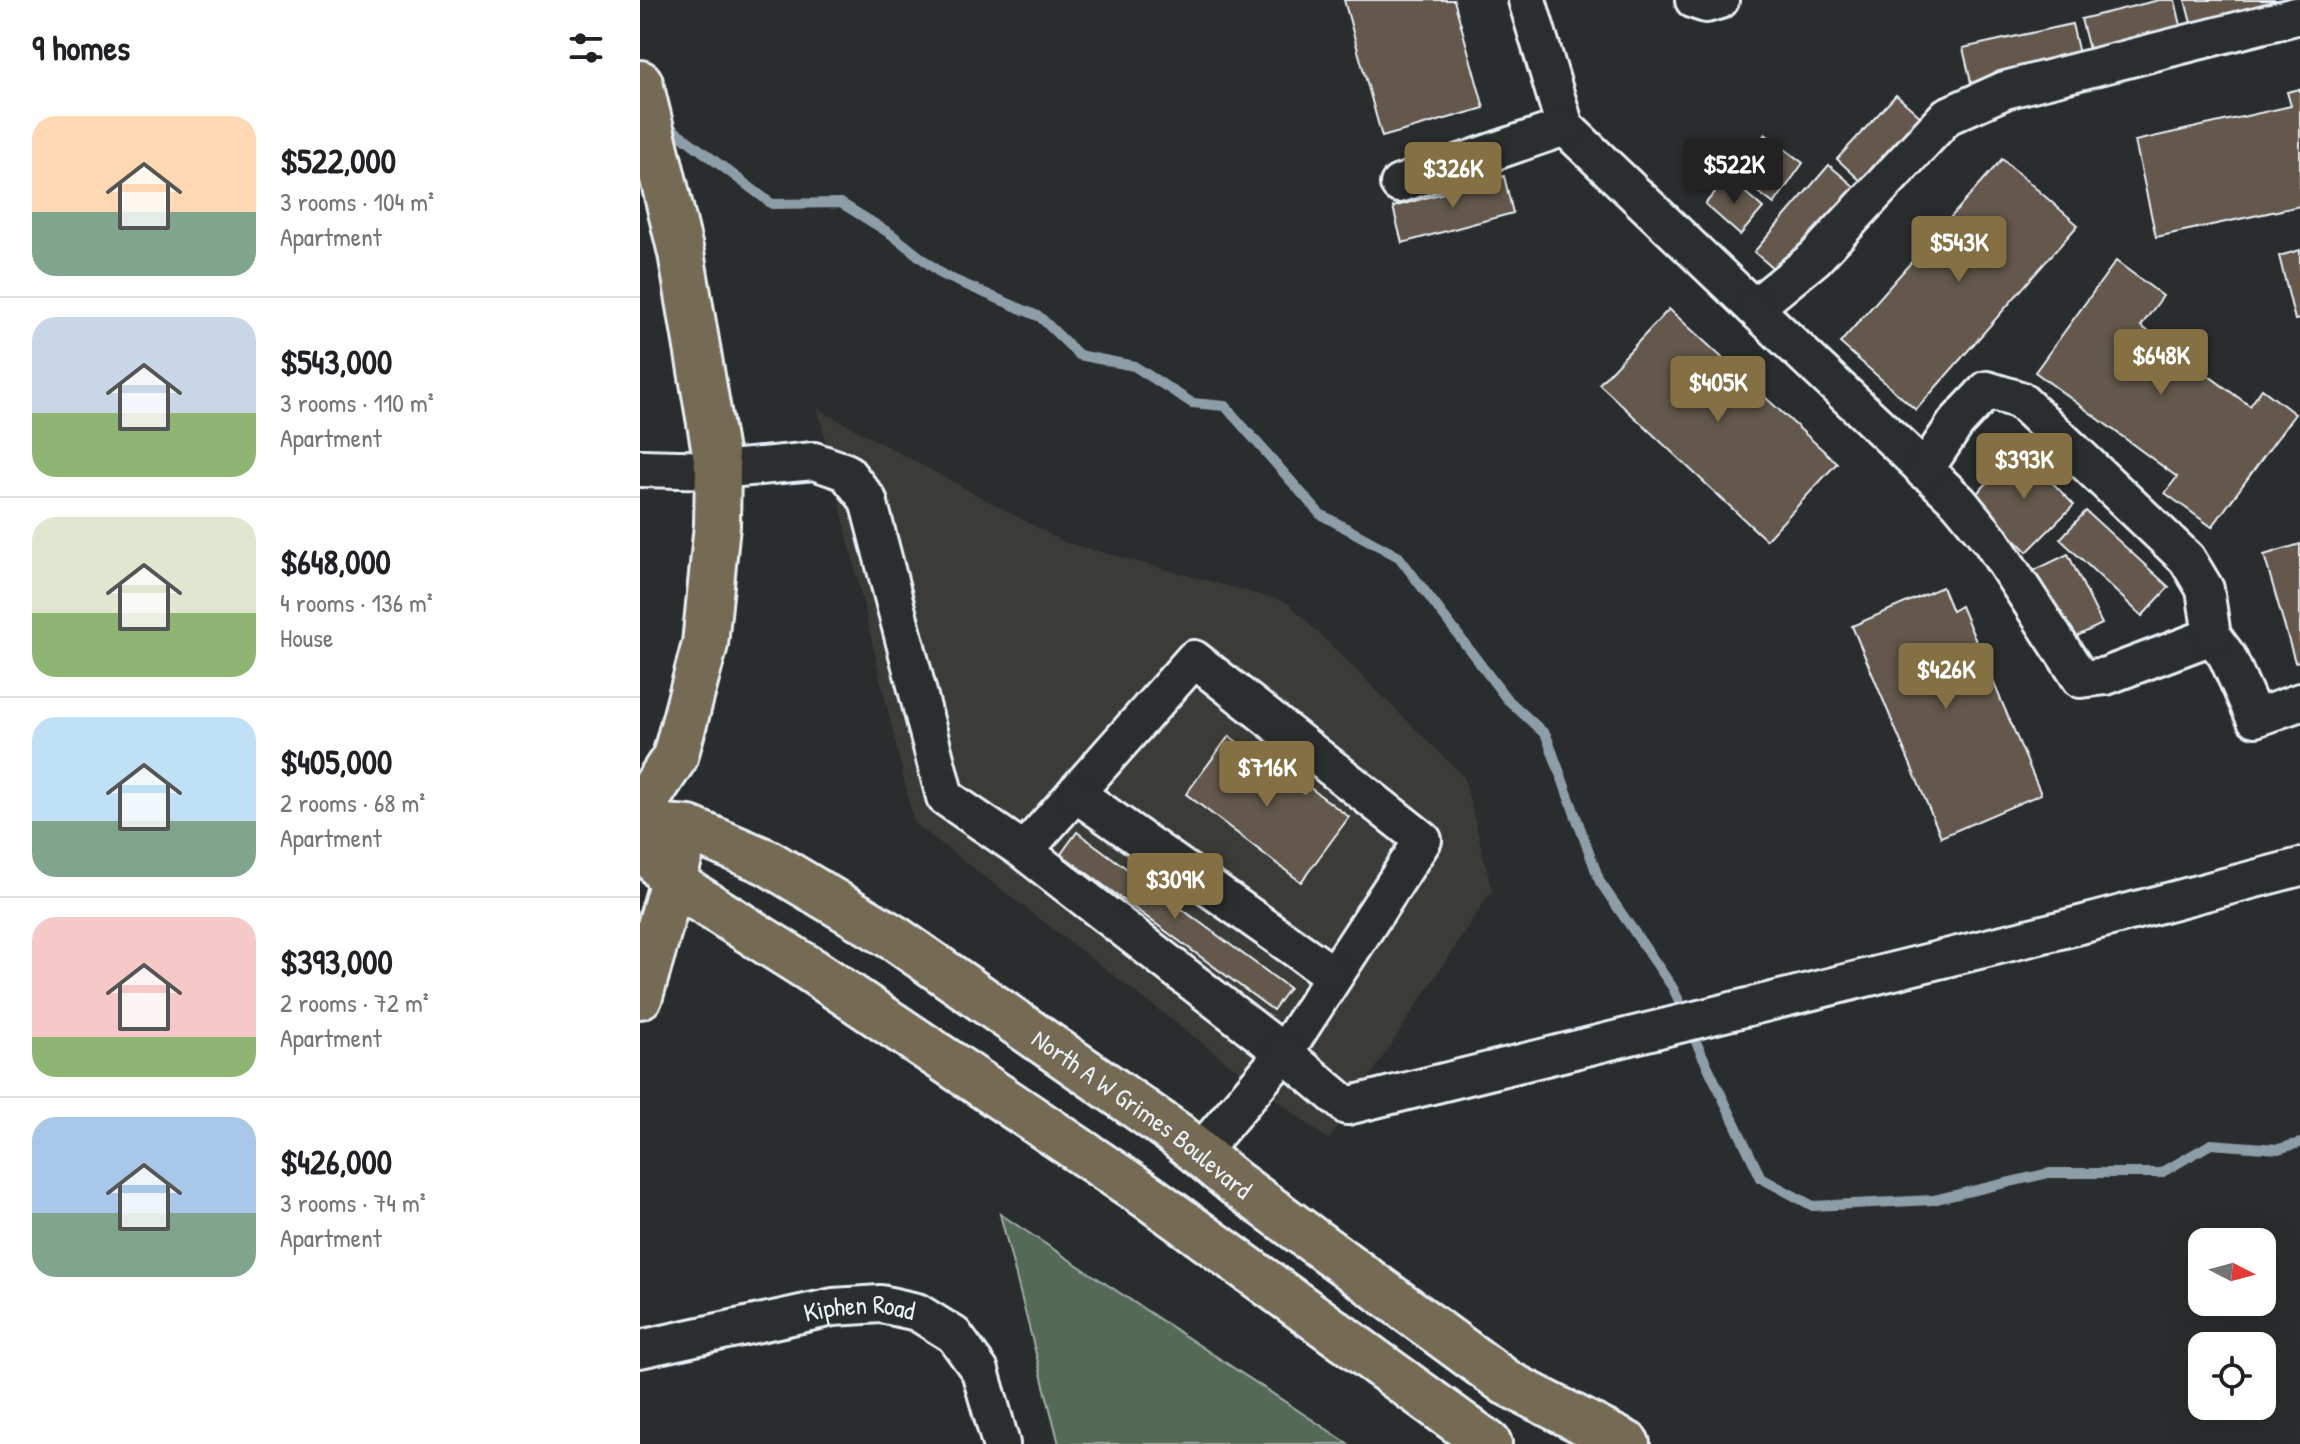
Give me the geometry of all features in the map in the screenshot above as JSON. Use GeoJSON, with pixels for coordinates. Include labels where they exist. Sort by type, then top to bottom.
{"type":"FeatureCollection","features":[{"type":"Feature","properties":{"kind":"main road"},"geometry":{"type":"LineString","coordinates":[[640,83],[681,253],[718,470],[717,525],[705,644],[675,757],[640,810]]}},
{"type":"Feature","properties":{"kind":"main road"},"geometry":{"type":"LineString","coordinates":[[640,996],[689,829],[675,757]]}},
{"type":"Feature","properties":{"kind":"main road","name":"North A W Grimes Boulevard"},"geometry":{"type":"LineString","coordinates":[[640,825],[689,829],[767,862],[896,939],[1176,1134],[1198,1155],[1507,1383],[1627,1444]]}},
{"type":"Feature","properties":{"kind":"main road"},"geometry":{"type":"LineString","coordinates":[[640,838],[672,882],[811,970],[1150,1198],[1489,1444]]}},
{"type":"Feature","properties":{"kind":"street"},"geometry":{"type":"LineString","coordinates":[[1527,0],[1565,127],[1959,502],[1991,541],[2081,679],[2106,676],[2212,636]]}},
{"type":"Feature","properties":{"kind":"street"},"geometry":{"type":"LineString","coordinates":[[1694,0],[1706,4],[1720,0]]}},
{"type":"Feature","properties":{"kind":"street"},"geometry":{"type":"LineString","coordinates":[[1754,308],[1815,258],[1947,116],[2005,90],[2300,15]]}},
{"type":"Feature","properties":{"kind":"street"},"geometry":{"type":"LineString","coordinates":[[1399,184],[1565,127]]}},
{"type":"Feature","properties":{"kind":"street"},"geometry":{"type":"LineString","coordinates":[[1924,471],[1956,423],[1987,390],[2020,400],[2187,559],[2205,589],[2212,636],[2227,656],[2255,718],[2300,702]]}},
{"type":"Feature","properties":{"kind":"street"},"geometry":{"type":"LineString","coordinates":[[640,468],[718,470],[814,461],[846,472],[868,500],[945,797],[1024,851],[1284,1053],[1347,1106],[2084,924],[2300,867]]}},
{"type":"Feature","properties":{"kind":"street"},"geometry":{"type":"LineString","coordinates":[[1024,851],[1194,659],[1423,840],[1284,1053],[1198,1155]]}},
{"type":"Feature","properties":{"kind":"street"},"geometry":{"type":"LineString","coordinates":[[1075,793],[1333,975]]}},
{"type":"Feature","properties":{"kind":"street","name":"Kiphen Road"},"geometry":{"type":"LineString","coordinates":[[640,1349],[833,1307],[881,1304],[917,1312],[954,1335],[980,1371],[1001,1444]]}},
{"type":"Feature","properties":{"kind":"shaded area"},"geometry":{"type":"Polygon","coordinates":[[[818,409],[1064,542],[1287,602],[1464,777],[1492,890],[1329,1140],[914,823],[818,409]]]}},
{"type":"Feature","properties":{"kind":"green space"},"geometry":{"type":"Polygon","coordinates":[[[1000,1214],[1349,1444],[1059,1444],[1000,1214]]]}},
{"type":"Feature","properties":{"kind":"building"},"geometry":{"type":"Polygon","coordinates":[[[1344,0],[1454,0],[1484,108],[1382,137],[1344,0]]]}},
{"type":"Feature","properties":{"kind":"building"},"geometry":{"type":"Polygon","coordinates":[[[2159,0],[2175,0],[2183,34],[2091,57],[2081,19],[2159,0]]]}},
{"type":"Feature","properties":{"kind":"building"},"geometry":{"type":"Polygon","coordinates":[[[2185,0],[2300,0],[2193,31],[2185,0]]]}},
{"type":"Feature","properties":{"kind":"building"},"geometry":{"type":"Polygon","coordinates":[[[2072,24],[2081,63],[1972,87],[1963,48],[2072,24]]]}},
{"type":"Feature","properties":{"kind":"building"},"geometry":{"type":"Polygon","coordinates":[[[2300,89],[2300,206],[2156,237],[2135,141],[2291,106],[2287,92],[2300,89]]]}},
{"type":"Feature","properties":{"kind":"building"},"geometry":{"type":"Polygon","coordinates":[[[1896,95],[1922,118],[1863,183],[1837,159],[1896,95]]]}},
{"type":"Feature","properties":{"kind":"building"},"geometry":{"type":"Polygon","coordinates":[[[1765,134],[1803,163],[1774,204],[1735,175],[1765,134]]]}},
{"type":"Feature","properties":{"kind":"building"},"geometry":{"type":"Polygon","coordinates":[[[2002,159],[2078,225],[1916,410],[1840,343],[2002,159]]]}},
{"type":"Feature","properties":{"kind":"building"},"geometry":{"type":"Polygon","coordinates":[[[1829,165],[1856,188],[1781,275],[1754,252],[1829,165]]]}},
{"type":"Feature","properties":{"kind":"building"},"geometry":{"type":"Polygon","coordinates":[[[1504,176],[1513,213],[1402,243],[1393,207],[1504,176]]]}},
{"type":"Feature","properties":{"kind":"building"},"geometry":{"type":"Polygon","coordinates":[[[1728,177],[1763,208],[1740,235],[1705,204],[1728,177]]]}},
{"type":"Feature","properties":{"kind":"building"},"geometry":{"type":"Polygon","coordinates":[[[2300,250],[2300,319],[2295,320],[2279,256],[2300,250]]]}},
{"type":"Feature","properties":{"kind":"building"},"geometry":{"type":"Polygon","coordinates":[[[2116,261],[2163,296],[2141,326],[2250,406],[2262,389],[2295,414],[2212,527],[2165,493],[2177,477],[2035,372],[2116,261]]]}},
{"type":"Feature","properties":{"kind":"building"},"geometry":{"type":"Polygon","coordinates":[[[1669,309],[1837,463],[1766,540],[1599,384],[1669,309]]]}},
{"type":"Feature","properties":{"kind":"building"},"geometry":{"type":"Polygon","coordinates":[[[2021,450],[2074,505],[2027,552],[1973,497],[2021,450]]]}},
{"type":"Feature","properties":{"kind":"building"},"geometry":{"type":"Polygon","coordinates":[[[2086,511],[2169,587],[2142,616],[2060,539],[2086,511]]]}},
{"type":"Feature","properties":{"kind":"building"},"geometry":{"type":"Polygon","coordinates":[[[2300,544],[2300,661],[2295,662],[2264,555],[2300,544]]]}},
{"type":"Feature","properties":{"kind":"building"},"geometry":{"type":"Polygon","coordinates":[[[2068,554],[2102,624],[2067,641],[2033,571],[2068,554]]]}},
{"type":"Feature","properties":{"kind":"building"},"geometry":{"type":"Polygon","coordinates":[[[1942,587],[1952,611],[1961,606],[2041,794],[1941,837],[1852,626],[1942,587]]]}},
{"type":"Feature","properties":{"kind":"building"},"geometry":{"type":"Polygon","coordinates":[[[1229,736],[1304,793],[1309,787],[1349,817],[1301,882],[1186,794],[1229,736]]]}},
{"type":"Feature","properties":{"kind":"building"},"geometry":{"type":"Polygon","coordinates":[[[1077,832],[1289,988],[1273,1010],[1061,854],[1077,832]]]}},
{"type":"Feature","properties":{"kind":"waterway"},"geometry":{"type":"LineString","coordinates":[[666,124],[772,204],[841,203],[891,234],[943,275],[1040,317],[1079,355],[1134,366],[1192,403],[1225,406],[1320,514],[1399,557],[1506,698],[1546,735],[1600,882],[1679,1001]]}},
{"type":"Feature","properties":{"kind":"waterway"},"geometry":{"type":"LineString","coordinates":[[1696,1042],[1761,1178],[1813,1206],[1933,1200],[2049,1173],[2161,1173],[2211,1144],[2278,1149],[2300,1143]]}}]}
